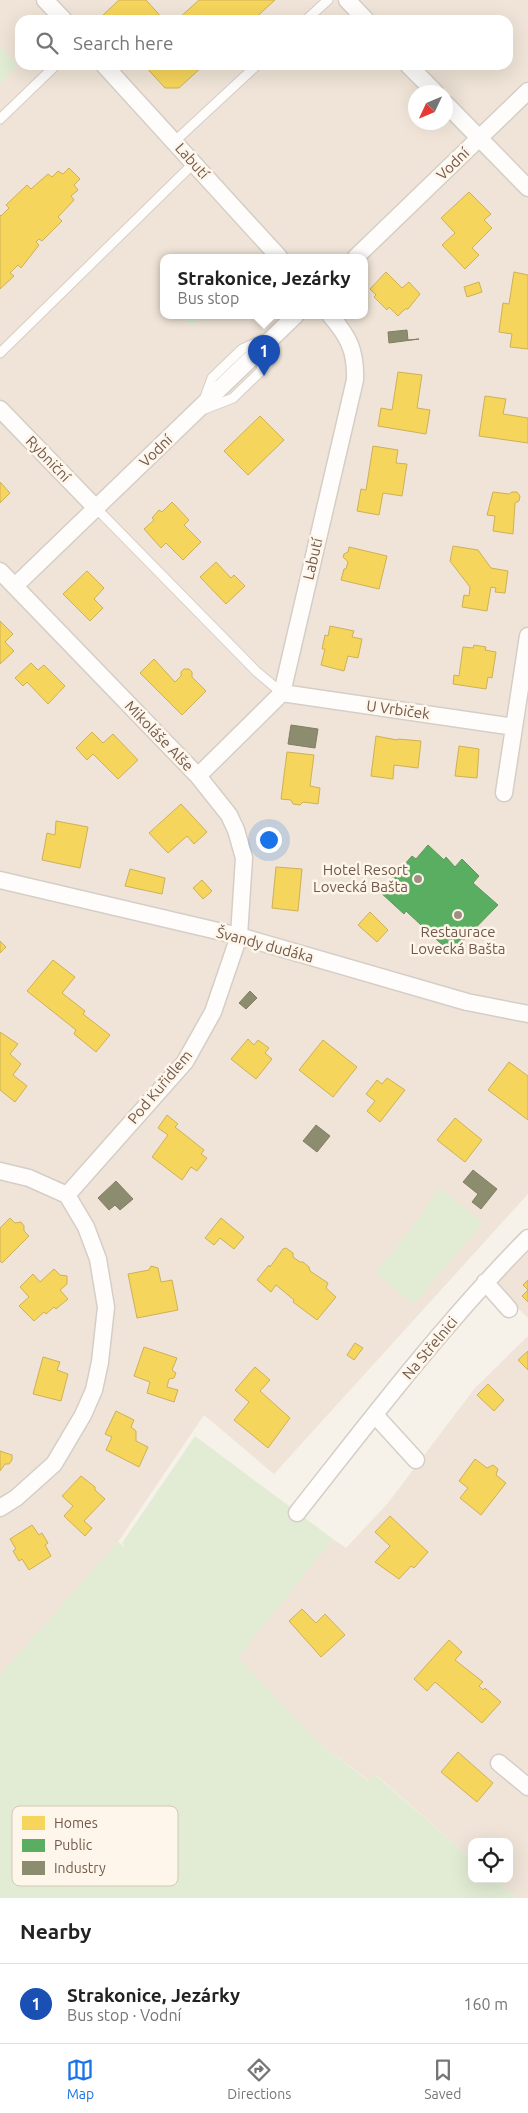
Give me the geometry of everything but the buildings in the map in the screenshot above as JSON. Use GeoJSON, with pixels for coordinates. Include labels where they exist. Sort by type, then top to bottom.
{"type":"FeatureCollection","features":[{"type":"Feature","properties":{"kind":"street"},"geometry":{"type":"LineString","coordinates":[[45,0],[59,15]]}},
{"type":"Feature","properties":{"kind":"street"},"geometry":{"type":"LineString","coordinates":[[347,0],[361,15]]}},
{"type":"Feature","properties":{"kind":"street","name":"Labutí"},"geometry":{"type":"LineString","coordinates":[[109,70],[276,254]]}},
{"type":"Feature","properties":{"kind":"street"},"geometry":{"type":"LineString","coordinates":[[413,70],[427,85]]}},
{"type":"Feature","properties":{"kind":"street","name":"Vodní"},"geometry":{"type":"LineString","coordinates":[[359,254],[528,91]]}},
{"type":"Feature","properties":{"kind":"street"},"geometry":{"type":"LineString","coordinates":[[453,111],[528,188]]}},
{"type":"Feature","properties":{"kind":"street","name":"Vodní"},"geometry":{"type":"LineString","coordinates":[[15,586],[292,319]]}},
{"type":"Feature","properties":{"kind":"street","name":"Labutí"},"geometry":{"type":"LineString","coordinates":[[282,693],[355,380],[356,362],[351,344],[333,319]]}},
{"type":"Feature","properties":{"kind":"street","name":"Rybniční"},"geometry":{"type":"LineString","coordinates":[[0,409],[96,508]]}},
{"type":"Feature","properties":{"kind":"street","name":"Mikoláše Alše"},"geometry":{"type":"LineString","coordinates":[[0,571],[198,776],[229,815],[242,844],[244,858],[238,936]]}},
{"type":"Feature","properties":{"kind":"street"},"geometry":{"type":"LineString","coordinates":[[504,793],[528,636]]}},
{"type":"Feature","properties":{"kind":"street"},"geometry":{"type":"LineString","coordinates":[[198,776],[282,693]]}},
{"type":"Feature","properties":{"kind":"street","name":"U Vrbiček"},"geometry":{"type":"LineString","coordinates":[[282,693],[514,726]]}},
{"type":"Feature","properties":{"kind":"street","name":"Švandy dudáka"},"geometry":{"type":"LineString","coordinates":[[0,880],[238,936],[467,1002],[528,1014]]}},
{"type":"Feature","properties":{"kind":"street","name":"Pod Kuřidlem"},"geometry":{"type":"LineString","coordinates":[[67,1195],[185,1062],[213,1012],[238,936]]}},
{"type":"Feature","properties":{"kind":"street"},"geometry":{"type":"LineString","coordinates":[[0,1171],[29,1178],[67,1195],[86,1227],[98,1259],[106,1307],[100,1362],[94,1390],[84,1415],[54,1464],[16,1498],[0,1508]]}},
{"type":"Feature","properties":{"kind":"street","name":"Na Střelnici"},"geometry":{"type":"LineString","coordinates":[[297,1513],[485,1282],[528,1238]]}},
{"type":"Feature","properties":{"kind":"street"},"geometry":{"type":"LineString","coordinates":[[485,1282],[509,1309]]}},
{"type":"Feature","properties":{"kind":"street"},"geometry":{"type":"LineString","coordinates":[[375,1415],[416,1460]]}},
{"type":"Feature","properties":{"kind":"street"},"geometry":{"type":"LineString","coordinates":[[499,1763],[527,1785]]}},
{"type":"Feature","properties":{"kind":"lane"},"geometry":{"type":"LineString","coordinates":[[312,15],[328,0]]}},
{"type":"Feature","properties":{"kind":"lane"},"geometry":{"type":"LineString","coordinates":[[0,119],[51,70]]}},
{"type":"Feature","properties":{"kind":"lane"},"geometry":{"type":"LineString","coordinates":[[174,142],[253,70]]}},
{"type":"Feature","properties":{"kind":"lane"},"geometry":{"type":"LineString","coordinates":[[0,353],[194,163]]}},
{"type":"Feature","properties":{"kind":"lane"},"geometry":{"type":"LineString","coordinates":[[96,508],[257,672],[282,693]]}},
{"type":"Feature","properties":{"kind":"shaded area"},"geometry":{"type":"Polygon","coordinates":[[[0,0],[528,0],[528,1194],[274,1474],[204,1415],[118,1542],[0,1675],[0,0]]]}},
{"type":"Feature","properties":{"kind":"shaded area"},"geometry":{"type":"Polygon","coordinates":[[[528,1245],[528,1318],[491,1281],[528,1245]]]}},
{"type":"Feature","properties":{"kind":"shaded area"},"geometry":{"type":"Polygon","coordinates":[[[528,1336],[528,1898],[517,1898],[500,1883],[513,1883],[513,1838],[468,1838],[468,1855],[375,1774],[369,1781],[317,1741],[237,1657],[333,1539],[346,1548],[388,1503],[475,1388],[528,1336]]]}},
{"type":"Feature","properties":{"kind":"green space"},"geometry":{"type":"Polygon","coordinates":[[[0,46],[15,62],[15,68],[0,84],[0,46]]]}},
{"type":"Feature","properties":{"kind":"green space"},"geometry":{"type":"Polygon","coordinates":[[[183,319],[199,319],[192,327],[183,319]]]}},
{"type":"Feature","properties":{"kind":"green space"},"geometry":{"type":"Polygon","coordinates":[[[440,1188],[483,1223],[414,1304],[375,1273],[425,1211],[424,1209],[440,1188]]]}},
{"type":"Feature","properties":{"kind":"green space"},"geometry":{"type":"Polygon","coordinates":[[[195,1436],[333,1539],[238,1657],[317,1741],[368,1781],[374,1774],[468,1856],[468,1883],[500,1883],[517,1898],[0,1898],[0,1675],[118,1542],[125,1547],[122,1543],[195,1436]]]}},
{"type":"Feature","properties":{"kind":"place","name":"Strakonice, Jezárky"},"geometry":{"type":"Point","coordinates":[264,376]}},
{"type":"Feature","properties":{"kind":"place","name":"Hotel Resort Lovecká Bašta"},"geometry":{"type":"Point","coordinates":[418,879]}},
{"type":"Feature","properties":{"kind":"place","name":"Restaurace Lovecká Bašta"},"geometry":{"type":"Point","coordinates":[458,915]}}]}
